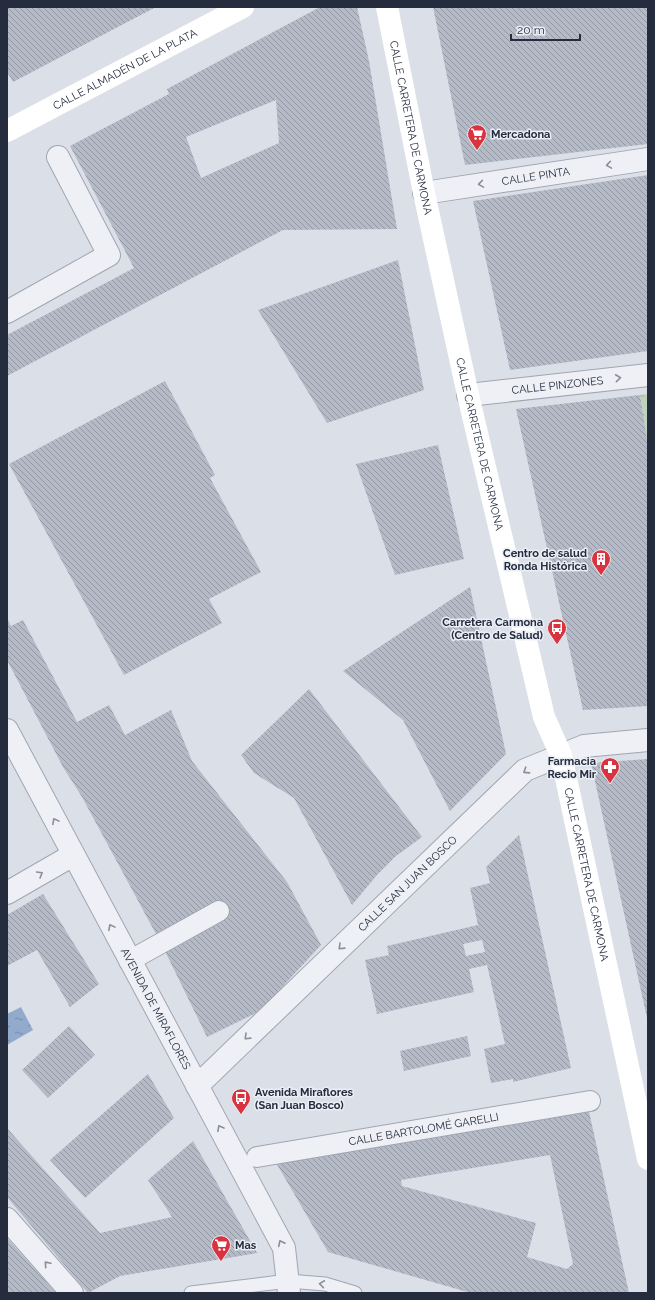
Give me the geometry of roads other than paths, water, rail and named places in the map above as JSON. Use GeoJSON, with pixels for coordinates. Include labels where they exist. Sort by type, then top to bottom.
{"type":"FeatureCollection","features":[{"type":"Feature","properties":{"kind":"main road","name":"CALLE ALMADÉN DE LA PLATA"},"geometry":{"type":"LineString","coordinates":[[7,131],[243,7]]}},
{"type":"Feature","properties":{"kind":"main road","name":"CALLE CARRETERA DE CARMONA"},"geometry":{"type":"LineString","coordinates":[[387,7],[424,193],[468,395],[544,717],[561,755],[648,1159]]}},
{"type":"Feature","properties":{"kind":"street"},"geometry":{"type":"LineString","coordinates":[[7,312],[109,255],[58,157]]}},
{"type":"Feature","properties":{"kind":"street","name":"CALLE PINTA"},"geometry":{"type":"LineString","coordinates":[[424,193],[648,159]]}},
{"type":"Feature","properties":{"kind":"street","name":"CALLE PINZONES"},"geometry":{"type":"LineString","coordinates":[[468,395],[648,375]]}},
{"type":"Feature","properties":{"kind":"street","name":"AVENIDA DE MIRAFLORES"},"geometry":{"type":"LineString","coordinates":[[7,730],[129,961],[284,1248],[288,1287]]}},
{"type":"Feature","properties":{"kind":"street","name":"CALLE SAN JUAN BOSCO"},"geometry":{"type":"LineString","coordinates":[[197,1086],[525,770],[584,746],[648,740]]}},
{"type":"Feature","properties":{"kind":"street"},"geometry":{"type":"LineString","coordinates":[[7,893],[73,855]]}},
{"type":"Feature","properties":{"kind":"street"},"geometry":{"type":"LineString","coordinates":[[129,961],[219,911]]}},
{"type":"Feature","properties":{"kind":"street","name":"CALLE BARTOLOMÉ GARELLI"},"geometry":{"type":"LineString","coordinates":[[257,1157],[590,1101]]}},
{"type":"Feature","properties":{"kind":"street"},"geometry":{"type":"LineString","coordinates":[[7,1219],[72,1293]]}},
{"type":"Feature","properties":{"kind":"lane"},"geometry":{"type":"LineString","coordinates":[[191,1293],[325,1284],[355,1293]]}},
{"type":"Feature","properties":{"kind":"water"},"geometry":{"type":"Polygon","coordinates":[[[21,1007],[33,1030],[7,1045],[7,1014],[21,1007]]]}},
{"type":"Feature","properties":{"kind":"place","name":"Mercadona"},"geometry":{"type":"Point","coordinates":[477,151]}},
{"type":"Feature","properties":{"kind":"place","name":"Centro de salud Ronda Histórica"},"geometry":{"type":"Point","coordinates":[601,576]}},
{"type":"Feature","properties":{"kind":"place","name":"Carretera Carmona (Centro de Salud)"},"geometry":{"type":"Point","coordinates":[557,645]}},
{"type":"Feature","properties":{"kind":"place","name":"Farmacia Recio Mir"},"geometry":{"type":"Point","coordinates":[610,784]}},
{"type":"Feature","properties":{"kind":"place","name":"Avenida Miraflores (San Juan Bosco)"},"geometry":{"type":"Point","coordinates":[241,1115]}},
{"type":"Feature","properties":{"kind":"place","name":"Mas"},"geometry":{"type":"Point","coordinates":[221,1262]}}]}
